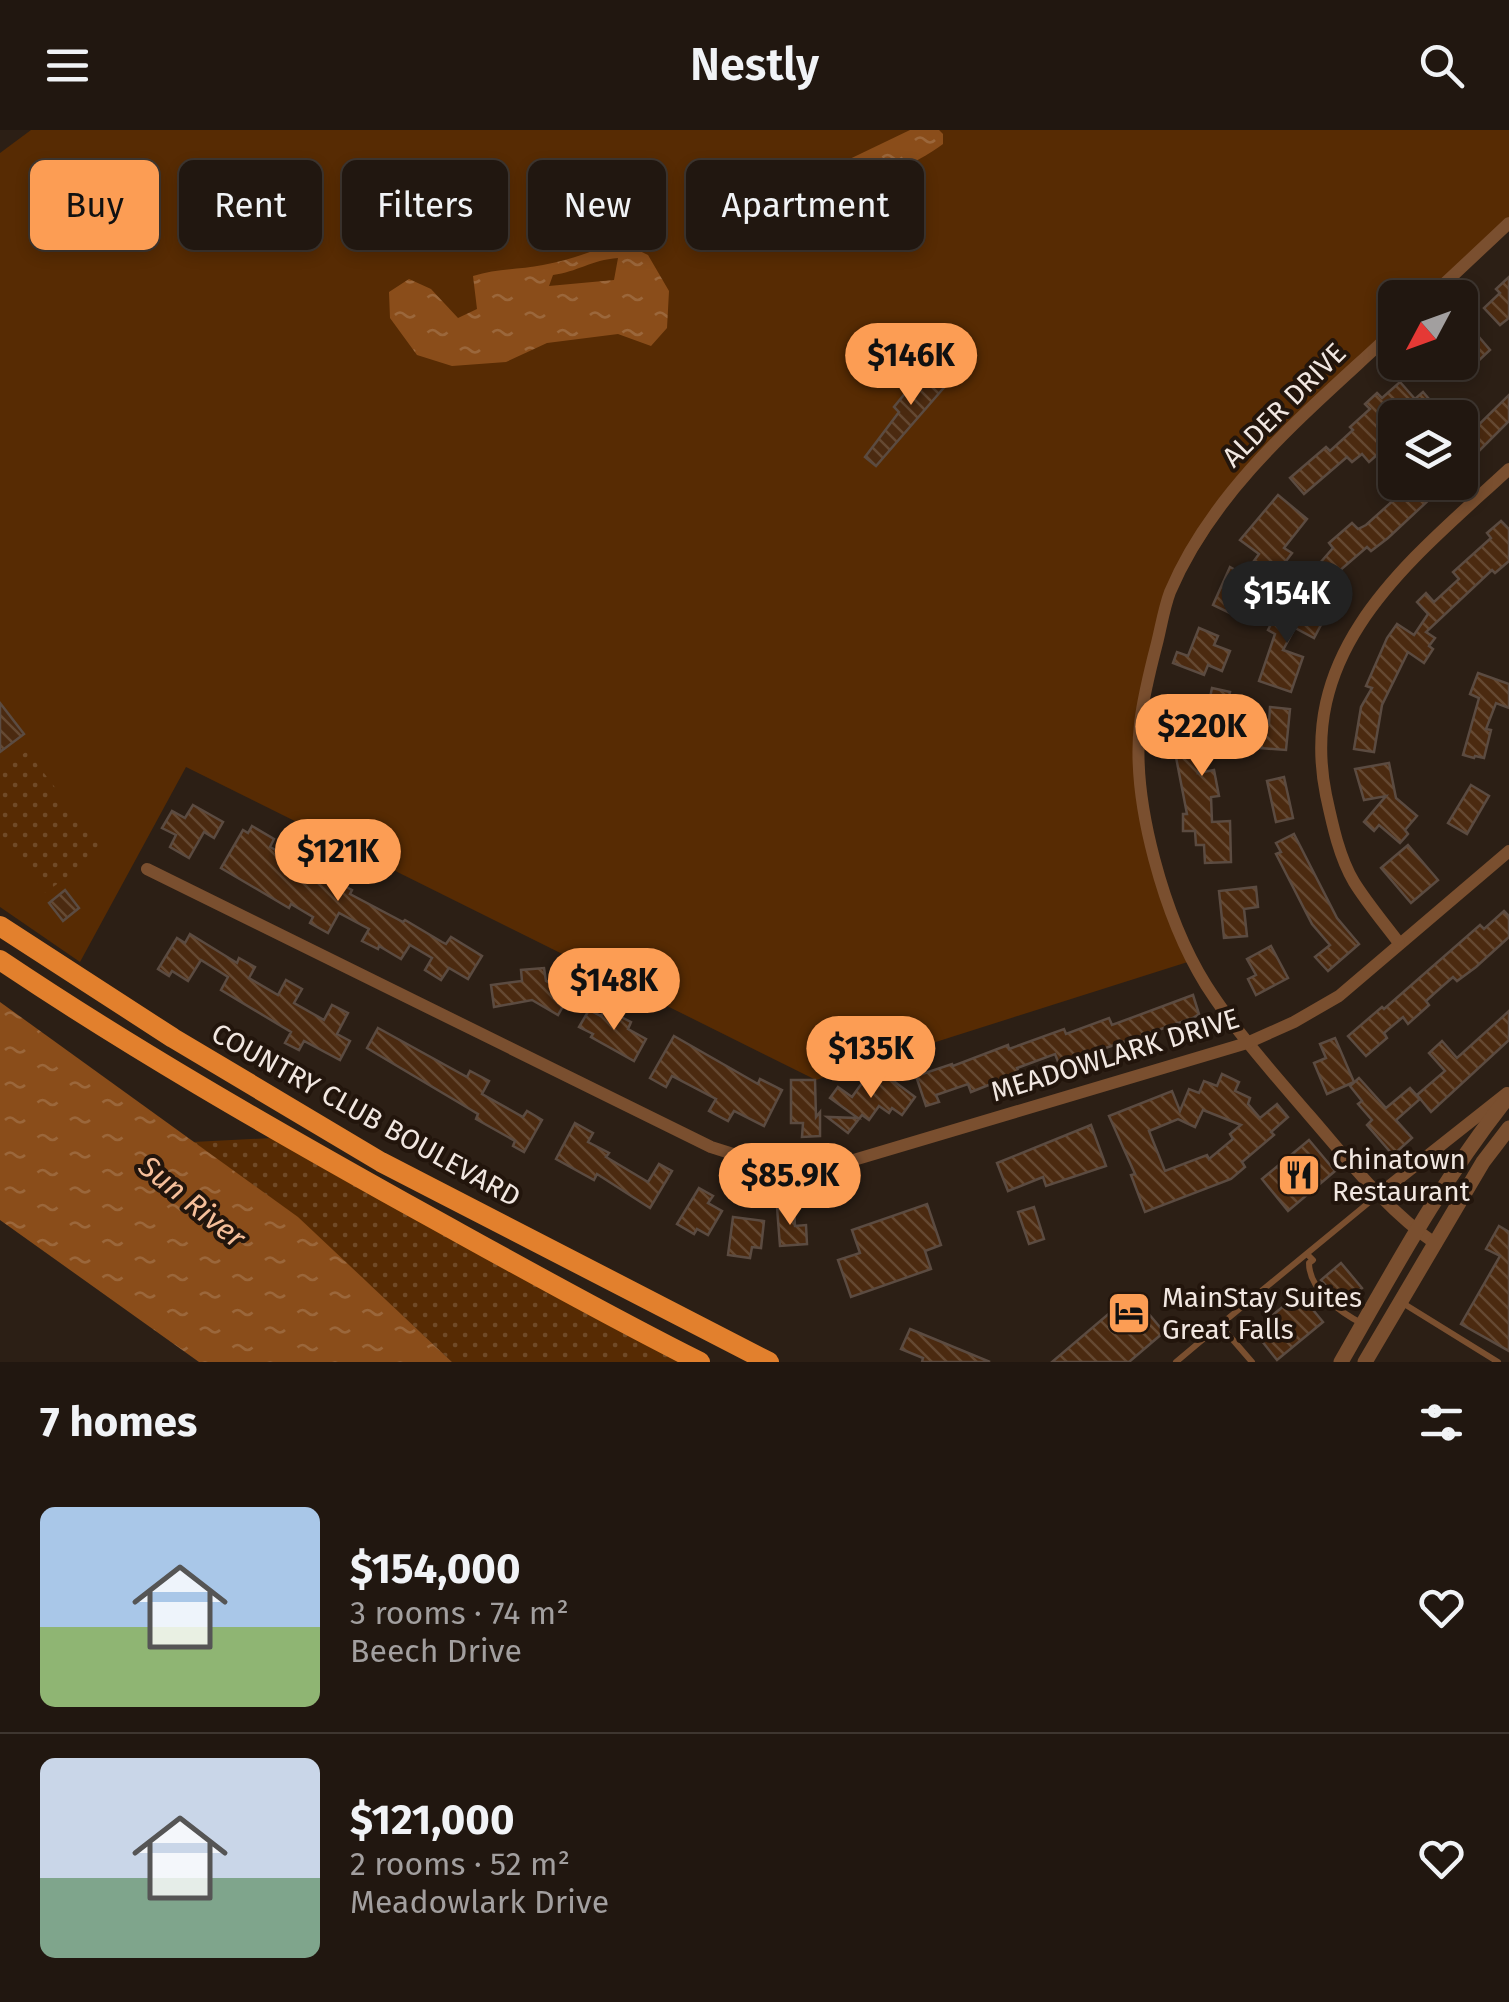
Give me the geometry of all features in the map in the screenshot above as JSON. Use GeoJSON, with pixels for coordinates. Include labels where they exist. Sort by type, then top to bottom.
{"type":"FeatureCollection","features":[{"type":"Feature","properties":{"kind":"highway","name":"COUNTRY CLUB BOULEVARD"},"geometry":{"type":"LineString","coordinates":[[0,926],[173,1038],[381,1162],[769,1362]]}},
{"type":"Feature","properties":{"kind":"highway","name":"COUNTRY CLUB BOULEVARD"},"geometry":{"type":"LineString","coordinates":[[0,960],[93,1023],[286,1136],[700,1362]]}},
{"type":"Feature","properties":{"kind":"street"},"geometry":{"type":"LineString","coordinates":[[1449,280],[1509,223]]}},
{"type":"Feature","properties":{"kind":"street","name":"ALDER DRIVE"},"geometry":{"type":"LineString","coordinates":[[1378,346],[1246,474],[1199,539],[1170,593],[1139,727],[1142,791],[1152,851],[1174,921],[1205,983],[1248,1043],[1378,1196],[1436,1244]]}},
{"type":"Feature","properties":{"kind":"street"},"geometry":{"type":"LineString","coordinates":[[1399,943],[1352,879],[1331,822],[1320,763],[1327,695],[1353,632],[1391,581],[1509,469]]}},
{"type":"Feature","properties":{"kind":"street","name":"MEADOWLARK DRIVE"},"geometry":{"type":"LineString","coordinates":[[147,868],[711,1147],[777,1168],[846,1162],[1248,1043],[1338,996],[1509,850]]}},
{"type":"Feature","properties":{"kind":"street"},"geometry":{"type":"LineString","coordinates":[[1378,1196],[1509,1094]]}},
{"type":"Feature","properties":{"kind":"street"},"geometry":{"type":"LineString","coordinates":[[1340,1362],[1416,1230],[1509,1094]]}},
{"type":"Feature","properties":{"kind":"street"},"geometry":{"type":"LineString","coordinates":[[1365,1362],[1484,1162],[1509,1128]]}},
{"type":"Feature","properties":{"kind":"lane"},"geometry":{"type":"LineString","coordinates":[[1176,1362],[1378,1196]]}},
{"type":"Feature","properties":{"kind":"lane"},"geometry":{"type":"LineString","coordinates":[[1307,1254],[1312,1260],[1309,1263],[1313,1279],[1336,1308],[1362,1324]]}},
{"type":"Feature","properties":{"kind":"lane"},"geometry":{"type":"LineString","coordinates":[[1400,1301],[1498,1362]]}},
{"type":"Feature","properties":{"kind":"lane"},"geometry":{"type":"LineString","coordinates":[[1220,1325],[1252,1362]]}},
{"type":"Feature","properties":{"kind":"shaded area"},"geometry":{"type":"Polygon","coordinates":[[[31,130],[1509,130],[1509,223],[1447,280],[1378,280],[1378,347],[1247,474],[1170,593],[1139,727],[1152,851],[1194,960],[816,1080],[186,767],[80,962],[0,907],[0,153],[31,130]]]}},
{"type":"Feature","properties":{"kind":"shaded area"},"geometry":{"type":"Polygon","coordinates":[[[27,751],[103,850],[45,893],[0,834],[0,771],[27,751]]]}},
{"type":"Feature","properties":{"kind":"shaded area"},"geometry":{"type":"Polygon","coordinates":[[[273,1138],[688,1362],[452,1362],[298,1218],[193,1142],[273,1138]]]}},
{"type":"Feature","properties":{"kind":"water"},"geometry":{"type":"Polygon","coordinates":[[[910,130],[939,130],[943,134],[943,144],[916,160],[848,160],[910,130]]]}},
{"type":"Feature","properties":{"kind":"water"},"geometry":{"type":"Polygon","coordinates":[[[595,250],[638,250],[648,255],[669,291],[667,328],[651,346],[618,334],[547,343],[506,362],[452,366],[417,355],[390,318],[389,292],[409,279],[431,289],[458,318],[477,309],[473,276],[595,250]],[[618,258],[553,275],[549,286],[614,280],[618,258]]]}},
{"type":"Feature","properties":{"kind":"water","name":"Sun River"},"geometry":{"type":"Polygon","coordinates":[[[0,1002],[298,1217],[452,1362],[199,1362],[0,1220],[0,1002]]]}},
{"type":"Feature","properties":{"kind":"building"},"geometry":{"type":"Polygon","coordinates":[[[1509,277],[1509,318],[1500,325],[1484,308],[1500,293],[1496,289],[1509,277]]]}},
{"type":"Feature","properties":{"kind":"building"},"geometry":{"type":"Polygon","coordinates":[[[1479,337],[1490,350],[1478,361],[1479,337]]]}},
{"type":"Feature","properties":{"kind":"building"},"geometry":{"type":"Polygon","coordinates":[[[933,359],[954,376],[876,466],[865,457],[899,412],[894,407],[933,359]]]}},
{"type":"Feature","properties":{"kind":"building"},"geometry":{"type":"Polygon","coordinates":[[[1400,382],[1415,399],[1423,392],[1430,400],[1378,400],[1378,454],[1369,462],[1362,454],[1352,462],[1347,457],[1304,494],[1290,478],[1353,430],[1350,427],[1370,409],[1365,404],[1377,393],[1382,398],[1400,382]]]}},
{"type":"Feature","properties":{"kind":"building"},"geometry":{"type":"Polygon","coordinates":[[[1509,395],[1509,421],[1478,452],[1478,425],[1509,395]]]}},
{"type":"Feature","properties":{"kind":"building"},"geometry":{"type":"Polygon","coordinates":[[[1278,495],[1307,519],[1284,548],[1292,553],[1271,581],[1251,565],[1259,554],[1240,540],[1278,495]]]}},
{"type":"Feature","properties":{"kind":"building"},"geometry":{"type":"Polygon","coordinates":[[[1394,500],[1429,500],[1388,538],[1371,551],[1367,547],[1338,572],[1348,581],[1337,594],[1326,585],[1314,599],[1299,587],[1333,548],[1329,543],[1352,523],[1358,529],[1394,500]]]}},
{"type":"Feature","properties":{"kind":"building"},"geometry":{"type":"Polygon","coordinates":[[[1501,521],[1509,529],[1509,561],[1495,573],[1492,570],[1426,632],[1435,638],[1424,663],[1408,652],[1382,705],[1374,752],[1354,749],[1361,707],[1372,688],[1366,686],[1387,638],[1397,624],[1414,635],[1428,614],[1417,602],[1426,593],[1434,602],[1459,579],[1453,572],[1491,538],[1487,533],[1501,521]]]}},
{"type":"Feature","properties":{"kind":"building"},"geometry":{"type":"Polygon","coordinates":[[[1230,567],[1250,578],[1232,614],[1213,605],[1230,567]]]}},
{"type":"Feature","properties":{"kind":"building"},"geometry":{"type":"Polygon","coordinates":[[[1283,600],[1323,621],[1314,638],[1295,628],[1283,650],[1303,657],[1291,692],[1259,681],[1275,634],[1268,630],[1283,600]]]}},
{"type":"Feature","properties":{"kind":"building"},"geometry":{"type":"Polygon","coordinates":[[[1199,628],[1218,636],[1214,645],[1230,651],[1222,671],[1208,665],[1204,675],[1173,663],[1177,652],[1188,656],[1199,628]]]}},
{"type":"Feature","properties":{"kind":"building"},"geometry":{"type":"Polygon","coordinates":[[[1478,673],[1509,684],[1509,708],[1496,703],[1486,729],[1491,730],[1484,758],[1463,755],[1479,698],[1470,694],[1478,673]]]}},
{"type":"Feature","properties":{"kind":"building"},"geometry":{"type":"Polygon","coordinates":[[[1212,688],[1230,692],[1227,706],[1221,705],[1216,726],[1208,725],[1198,773],[1214,770],[1219,796],[1211,797],[1212,822],[1230,821],[1231,862],[1205,863],[1204,845],[1196,845],[1195,831],[1183,831],[1183,814],[1187,814],[1175,752],[1186,702],[1208,707],[1212,688]]]}},
{"type":"Feature","properties":{"kind":"building"},"geometry":{"type":"Polygon","coordinates":[[[0,703],[24,734],[0,752],[0,703]]]}},
{"type":"Feature","properties":{"kind":"building"},"geometry":{"type":"Polygon","coordinates":[[[1270,707],[1290,709],[1286,750],[1261,748],[1263,723],[1269,723],[1270,707]]]}},
{"type":"Feature","properties":{"kind":"building"},"geometry":{"type":"Polygon","coordinates":[[[1389,763],[1396,798],[1417,816],[1400,843],[1379,825],[1374,831],[1364,822],[1386,796],[1364,800],[1355,769],[1389,763]]]}},
{"type":"Feature","properties":{"kind":"building"},"geometry":{"type":"Polygon","coordinates":[[[1284,777],[1293,818],[1276,822],[1267,781],[1284,777]]]}},
{"type":"Feature","properties":{"kind":"building"},"geometry":{"type":"Polygon","coordinates":[[[1471,785],[1489,796],[1467,834],[1448,823],[1471,785]]]}},
{"type":"Feature","properties":{"kind":"building"},"geometry":{"type":"Polygon","coordinates":[[[193,805],[223,822],[214,838],[204,832],[189,858],[170,847],[176,835],[162,828],[172,811],[185,818],[193,805]]]}},
{"type":"Feature","properties":{"kind":"building"},"geometry":{"type":"Polygon","coordinates":[[[252,826],[274,839],[270,847],[352,890],[350,894],[446,944],[451,937],[482,956],[468,979],[449,968],[441,980],[425,970],[432,958],[410,945],[401,959],[362,941],[369,929],[339,913],[328,933],[310,923],[313,917],[291,904],[289,908],[221,868],[243,830],[248,833],[252,826]]]}},
{"type":"Feature","properties":{"kind":"building"},"geometry":{"type":"Polygon","coordinates":[[[1294,834],[1337,918],[1359,944],[1328,971],[1315,957],[1330,945],[1312,924],[1276,854],[1281,852],[1276,843],[1294,834]]]}},
{"type":"Feature","properties":{"kind":"building"},"geometry":{"type":"Polygon","coordinates":[[[1408,845],[1438,880],[1411,903],[1381,868],[1408,845]]]}},
{"type":"Feature","properties":{"kind":"building"},"geometry":{"type":"Polygon","coordinates":[[[1256,887],[1258,907],[1244,909],[1247,936],[1224,938],[1219,891],[1256,887]]]}},
{"type":"Feature","properties":{"kind":"building"},"geometry":{"type":"Polygon","coordinates":[[[65,890],[79,908],[63,921],[49,903],[65,890]]]}},
{"type":"Feature","properties":{"kind":"building"},"geometry":{"type":"Polygon","coordinates":[[[1504,911],[1509,916],[1509,937],[1457,981],[1453,977],[1408,1024],[1403,1017],[1366,1056],[1348,1036],[1480,925],[1484,929],[1504,911]]]}},
{"type":"Feature","properties":{"kind":"building"},"geometry":{"type":"Polygon","coordinates":[[[190,934],[237,963],[239,958],[255,967],[249,978],[278,995],[286,980],[302,989],[294,1003],[324,1020],[332,1005],[348,1013],[337,1034],[350,1041],[340,1060],[304,1041],[299,1050],[285,1043],[291,1032],[221,990],[228,977],[201,960],[188,981],[172,971],[169,976],[158,969],[177,938],[185,943],[190,934]]]}},
{"type":"Feature","properties":{"kind":"building"},"geometry":{"type":"Polygon","coordinates":[[[1271,946],[1288,978],[1256,995],[1248,979],[1256,975],[1247,959],[1271,946]]]}},
{"type":"Feature","properties":{"kind":"building"},"geometry":{"type":"Polygon","coordinates":[[[544,968],[546,981],[570,994],[558,1015],[532,1000],[494,1007],[491,985],[522,981],[521,970],[544,968]]]}},
{"type":"Feature","properties":{"kind":"building"},"geometry":{"type":"Polygon","coordinates":[[[1193,995],[1199,1014],[1193,1018],[1059,1064],[1055,1054],[971,1092],[968,1084],[936,1095],[939,1102],[926,1106],[916,1076],[1064,1029],[1066,1034],[1109,1018],[1112,1025],[1193,995]]]}},
{"type":"Feature","properties":{"kind":"building"},"geometry":{"type":"Polygon","coordinates":[[[605,1009],[631,1022],[628,1029],[646,1039],[634,1061],[579,1027],[589,1010],[601,1016],[605,1009]]]}},
{"type":"Feature","properties":{"kind":"building"},"geometry":{"type":"Polygon","coordinates":[[[1509,1011],[1509,1040],[1431,1112],[1417,1095],[1445,1071],[1429,1053],[1442,1041],[1457,1058],[1509,1011]]]}},
{"type":"Feature","properties":{"kind":"building"},"geometry":{"type":"Polygon","coordinates":[[[378,1028],[467,1077],[470,1071],[489,1081],[482,1094],[523,1117],[527,1111],[542,1120],[524,1152],[513,1146],[515,1141],[476,1119],[478,1114],[367,1048],[378,1028]]]}},
{"type":"Feature","properties":{"kind":"building"},"geometry":{"type":"Polygon","coordinates":[[[674,1036],[758,1084],[760,1079],[782,1090],[764,1126],[734,1111],[728,1121],[709,1111],[716,1099],[672,1076],[666,1087],[650,1078],[674,1036]]]}},
{"type":"Feature","properties":{"kind":"building"},"geometry":{"type":"Polygon","coordinates":[[[1335,1038],[1354,1082],[1327,1094],[1314,1063],[1326,1058],[1320,1044],[1335,1038]]]}},
{"type":"Feature","properties":{"kind":"building"},"geometry":{"type":"Polygon","coordinates":[[[883,1073],[915,1097],[902,1115],[879,1106],[869,1120],[862,1115],[848,1133],[827,1117],[858,1118],[830,1098],[838,1087],[852,1097],[862,1083],[871,1090],[883,1073]]]}},
{"type":"Feature","properties":{"kind":"building"},"geometry":{"type":"Polygon","coordinates":[[[1222,1074],[1239,1082],[1235,1091],[1250,1098],[1248,1104],[1260,1118],[1277,1104],[1288,1117],[1271,1132],[1274,1135],[1242,1162],[1245,1167],[1231,1179],[1145,1212],[1131,1175],[1135,1174],[1109,1116],[1172,1091],[1180,1111],[1189,1089],[1199,1093],[1204,1081],[1217,1086],[1222,1074]],[[1203,1110],[1195,1127],[1178,1119],[1149,1131],[1165,1171],[1207,1155],[1209,1159],[1233,1139],[1230,1134],[1241,1125],[1203,1110]]]}},
{"type":"Feature","properties":{"kind":"building"},"geometry":{"type":"Polygon","coordinates":[[[1359,1078],[1386,1108],[1410,1088],[1420,1099],[1396,1120],[1412,1138],[1393,1155],[1367,1125],[1372,1120],[1358,1104],[1362,1101],[1350,1086],[1359,1078]]]}},
{"type":"Feature","properties":{"kind":"building"},"geometry":{"type":"Polygon","coordinates":[[[791,1080],[815,1080],[820,1136],[802,1137],[803,1123],[791,1123],[791,1080]]]}},
{"type":"Feature","properties":{"kind":"building"},"geometry":{"type":"Polygon","coordinates":[[[575,1123],[593,1133],[588,1142],[609,1153],[606,1157],[648,1182],[659,1164],[672,1171],[650,1208],[597,1174],[594,1180],[556,1159],[575,1123]]]}},
{"type":"Feature","properties":{"kind":"building"},"geometry":{"type":"Polygon","coordinates":[[[1091,1125],[1106,1166],[1046,1186],[1043,1177],[1008,1191],[997,1163],[1091,1125]]]}},
{"type":"Feature","properties":{"kind":"building"},"geometry":{"type":"Polygon","coordinates":[[[1309,1140],[1335,1171],[1288,1211],[1262,1179],[1309,1140]]]}},
{"type":"Feature","properties":{"kind":"building"},"geometry":{"type":"Polygon","coordinates":[[[699,1188],[713,1196],[708,1203],[722,1211],[708,1235],[697,1229],[694,1234],[677,1224],[699,1188]]]}},
{"type":"Feature","properties":{"kind":"building"},"geometry":{"type":"Polygon","coordinates":[[[927,1204],[941,1245],[925,1251],[931,1269],[851,1297],[838,1260],[860,1253],[852,1230],[927,1204]]]}},
{"type":"Feature","properties":{"kind":"building"},"geometry":{"type":"Polygon","coordinates":[[[777,1207],[794,1207],[795,1226],[806,1225],[807,1244],[780,1246],[777,1207]]]}},
{"type":"Feature","properties":{"kind":"building"},"geometry":{"type":"Polygon","coordinates":[[[1034,1207],[1044,1239],[1029,1244],[1018,1212],[1034,1207]]]}},
{"type":"Feature","properties":{"kind":"building"},"geometry":{"type":"Polygon","coordinates":[[[733,1217],[764,1221],[761,1248],[752,1247],[750,1258],[728,1255],[733,1217]]]}},
{"type":"Feature","properties":{"kind":"building"},"geometry":{"type":"Polygon","coordinates":[[[1499,1226],[1509,1232],[1509,1351],[1461,1324],[1500,1256],[1486,1249],[1499,1226]]]}},
{"type":"Feature","properties":{"kind":"building"},"geometry":{"type":"Polygon","coordinates":[[[1341,1263],[1362,1288],[1343,1304],[1321,1280],[1341,1263]]]}},
{"type":"Feature","properties":{"kind":"building"},"geometry":{"type":"Polygon","coordinates":[[[1299,1293],[1323,1322],[1277,1360],[1254,1331],[1299,1293]]]}},
{"type":"Feature","properties":{"kind":"building","name":"MainStay Suites Great Falls"},"geometry":{"type":"Polygon","coordinates":[[[1132,1294],[1164,1332],[1129,1362],[1052,1362],[1132,1294]]]}},
{"type":"Feature","properties":{"kind":"building"},"geometry":{"type":"Polygon","coordinates":[[[910,1329],[990,1362],[922,1362],[923,1358],[901,1349],[910,1329]]]}},
{"type":"Feature","properties":{"kind":"place","name":"Chinatown Restaurant"},"geometry":{"type":"Point","coordinates":[1299,1175]}},
{"type":"Feature","properties":{"kind":"place","name":"MainStay Suites Great Falls"},"geometry":{"type":"Point","coordinates":[1129,1313]}}]}
